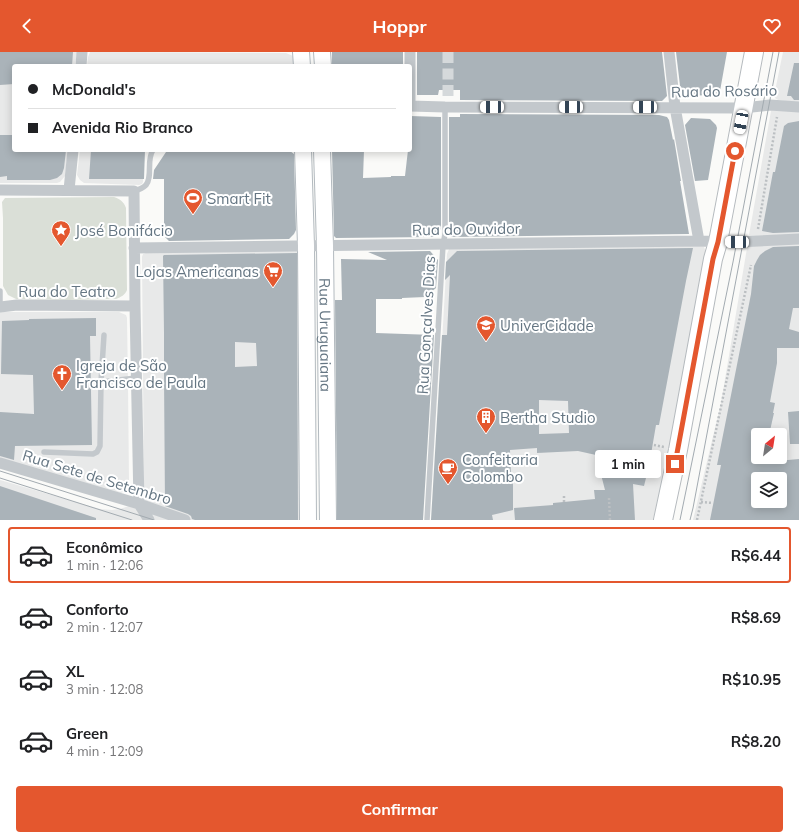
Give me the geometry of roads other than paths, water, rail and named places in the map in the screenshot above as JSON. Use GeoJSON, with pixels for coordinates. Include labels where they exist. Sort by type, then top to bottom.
{"type":"FeatureCollection","features":[{"type":"Feature","properties":{"kind":"main road"},"geometry":{"type":"LineString","coordinates":[[663,520],[678,450],[713,259],[718,242],[754,52]]}},
{"type":"Feature","properties":{"kind":"street"},"geometry":{"type":"LineString","coordinates":[[81,64],[82,52]]}},
{"type":"Feature","properties":{"kind":"street"},"geometry":{"type":"LineString","coordinates":[[301,52],[302,64]]}},
{"type":"Feature","properties":{"kind":"street"},"geometry":{"type":"LineString","coordinates":[[322,52],[322,64]]}},
{"type":"Feature","properties":{"kind":"street"},"geometry":{"type":"LineString","coordinates":[[410,52],[410,64]]}},
{"type":"Feature","properties":{"kind":"street"},"geometry":{"type":"LineString","coordinates":[[669,52],[675,107],[700,241]]}},
{"type":"Feature","properties":{"kind":"street","name":"Rua do Rosário"},"geometry":{"type":"LineString","coordinates":[[412,106],[446,102],[743,108],[770,105],[799,107]]}},
{"type":"Feature","properties":{"kind":"street"},"geometry":{"type":"LineString","coordinates":[[69,190],[73,152]]}},
{"type":"Feature","properties":{"kind":"street","name":"Rua Uruguaiana"},"geometry":{"type":"LineString","coordinates":[[303,152],[306,246],[308,520]]}},
{"type":"Feature","properties":{"kind":"street","name":"Rua Uruguaiana"},"geometry":{"type":"LineString","coordinates":[[322,152],[325,246],[328,520]]}},
{"type":"Feature","properties":{"kind":"street"},"geometry":{"type":"LineString","coordinates":[[0,190],[134,191],[139,504],[149,520]]}},
{"type":"Feature","properties":{"kind":"street","name":"Rua do Ouvidor"},"geometry":{"type":"LineString","coordinates":[[134,248],[700,241],[744,242],[799,239]]}},
{"type":"Feature","properties":{"kind":"street","name":"Rua do Teatro"},"geometry":{"type":"LineString","coordinates":[[0,307],[17,305],[135,306]]}},
{"type":"Feature","properties":{"kind":"street","name":"Rua Sete de Setembro"},"geometry":{"type":"LineString","coordinates":[[0,463],[139,504],[185,520]]}},
{"type":"Feature","properties":{"kind":"lane","name":"Rua Gonçalves Dias"},"geometry":{"type":"LineString","coordinates":[[426,520],[443,245],[445,234],[446,102]]}},
{"type":"Feature","properties":{"kind":"lane"},"geometry":{"type":"LineString","coordinates":[[134,191],[146,185],[149,177],[150,154],[152,152]]}},
{"type":"Feature","properties":{"kind":"lane"},"geometry":{"type":"LineString","coordinates":[[0,290],[0,307]]}},
{"type":"Feature","properties":{"kind":"lane"},"geometry":{"type":"LineString","coordinates":[[44,452],[93,454],[97,452],[100,446],[101,382],[104,336]]}},
{"type":"Feature","properties":{"kind":"lane"},"geometry":{"type":"LineString","coordinates":[[101,382],[136,378]]}},
{"type":"Feature","properties":{"kind":"tunnel"},"geometry":{"type":"LineString","coordinates":[[448,52],[448,96]]}},
{"type":"Feature","properties":{"kind":"tram line"},"geometry":{"type":"LineString","coordinates":[[680,520],[733,262],[773,52]]}},
{"type":"Feature","properties":{"kind":"tram line"},"geometry":{"type":"LineString","coordinates":[[690,520],[779,52]]}},
{"type":"Feature","properties":{"kind":"tram line"},"geometry":{"type":"LineString","coordinates":[[0,471],[154,520]]}},
{"type":"Feature","properties":{"kind":"tram line"},"geometry":{"type":"LineString","coordinates":[[0,478],[132,520]]}},
{"type":"Feature","properties":{"kind":"place","name":"Smart Fit"},"geometry":{"type":"Point","coordinates":[193,215]}},
{"type":"Feature","properties":{"kind":"place","name":"José Bonifácio"},"geometry":{"type":"Point","coordinates":[61,247]}},
{"type":"Feature","properties":{"kind":"place","name":"Lojas Americanas"},"geometry":{"type":"Point","coordinates":[273,288]}},
{"type":"Feature","properties":{"kind":"place","name":"UniverCidade"},"geometry":{"type":"Point","coordinates":[486,342]}},
{"type":"Feature","properties":{"kind":"place","name":"Igreja de São Francisco de Paula"},"geometry":{"type":"Point","coordinates":[62,391]}},
{"type":"Feature","properties":{"kind":"place","name":"Bertha Studio"},"geometry":{"type":"Point","coordinates":[486,434]}},
{"type":"Feature","properties":{"kind":"place","name":"Confeitaria Colombo"},"geometry":{"type":"Point","coordinates":[448,485]}}]}
